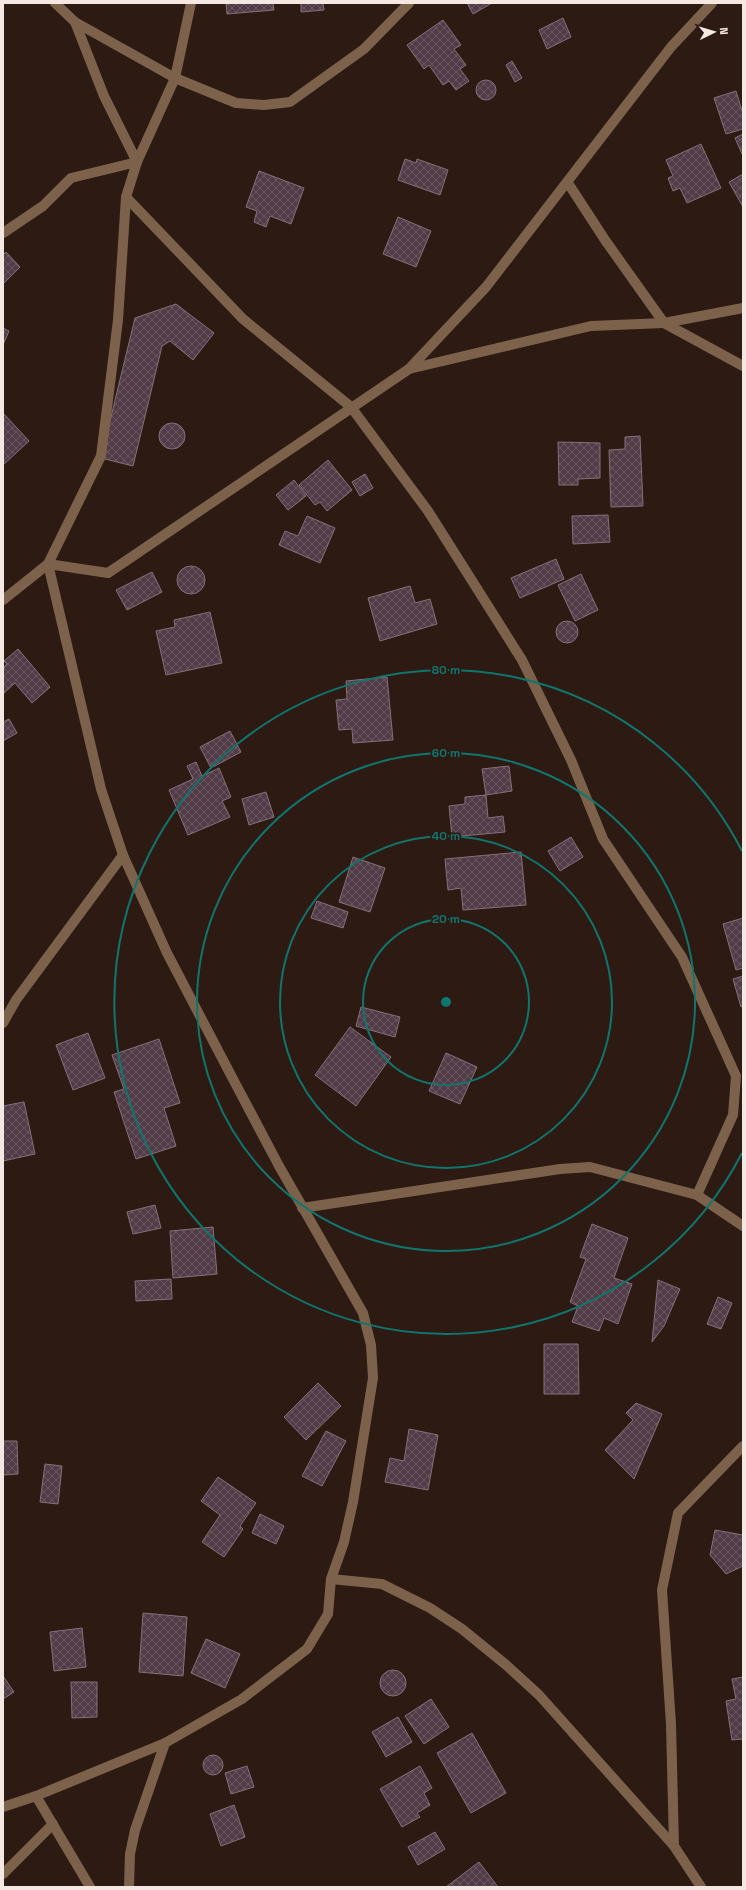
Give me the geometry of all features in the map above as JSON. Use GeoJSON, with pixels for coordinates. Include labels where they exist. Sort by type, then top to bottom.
{"type":"FeatureCollection","features":[{"type":"Feature","properties":{"kind":"street"},"geometry":{"type":"LineString","coordinates":[[55,3],[75,22],[175,78],[236,103],[264,105],[290,102],[364,49],[409,3]]}},
{"type":"Feature","properties":{"kind":"street"},"geometry":{"type":"LineString","coordinates":[[3,600],[48,564],[101,456],[118,320],[126,197],[137,162],[175,78],[191,3]]}},
{"type":"Feature","properties":{"kind":"street"},"geometry":{"type":"LineString","coordinates":[[48,564],[108,574],[351,407],[409,369],[486,287],[568,183],[619,113],[671,47],[712,3]]}},
{"type":"Feature","properties":{"kind":"street"},"geometry":{"type":"LineString","coordinates":[[75,22],[104,96],[137,162]]}},
{"type":"Feature","properties":{"kind":"street"},"geometry":{"type":"LineString","coordinates":[[3,233],[43,206],[71,178],[137,162]]}},
{"type":"Feature","properties":{"kind":"street"},"geometry":{"type":"LineString","coordinates":[[568,183],[605,240],[664,322],[743,366]]}},
{"type":"Feature","properties":{"kind":"street"},"geometry":{"type":"LineString","coordinates":[[126,197],[243,319],[351,407],[428,511],[522,660],[572,760],[603,839],[682,957],[736,1076],[733,1115],[697,1195]]}},
{"type":"Feature","properties":{"kind":"street"},"geometry":{"type":"LineString","coordinates":[[409,369],[591,326],[664,322],[743,308]]}},
{"type":"Feature","properties":{"kind":"street"},"geometry":{"type":"LineString","coordinates":[[3,1807],[36,1796],[165,1743],[242,1699],[307,1648],[328,1614],[331,1579],[344,1542],[353,1502],[373,1378],[370,1345],[363,1313],[302,1208],[171,960],[123,855],[101,789],[48,564]]}},
{"type":"Feature","properties":{"kind":"street"},"geometry":{"type":"LineString","coordinates":[[3,1023],[16,1000],[123,855]]}},
{"type":"Feature","properties":{"kind":"street"},"geometry":{"type":"LineString","coordinates":[[302,1208],[560,1169],[590,1167],[697,1195],[743,1226]]}},
{"type":"Feature","properties":{"kind":"street"},"geometry":{"type":"LineString","coordinates":[[674,1846],[671,1724],[662,1590],[678,1513],[740,1450]]}},
{"type":"Feature","properties":{"kind":"street"},"geometry":{"type":"LineString","coordinates":[[331,1579],[382,1584],[430,1608],[462,1629],[505,1664],[538,1695],[674,1846],[701,1887]]}},
{"type":"Feature","properties":{"kind":"street"},"geometry":{"type":"LineString","coordinates":[[130,1887],[130,1854],[135,1830],[165,1743]]}},
{"type":"Feature","properties":{"kind":"street"},"geometry":{"type":"LineString","coordinates":[[36,1796],[90,1887]]}},
{"type":"Feature","properties":{"kind":"street"},"geometry":{"type":"LineString","coordinates":[[3,1874],[53,1824]]}},
{"type":"Feature","properties":{"kind":"building"},"geometry":{"type":"Polygon","coordinates":[[[226,3],[273,3],[274,10],[227,14],[226,3]]]}},
{"type":"Feature","properties":{"kind":"building"},"geometry":{"type":"Polygon","coordinates":[[[301,3],[323,3],[324,10],[301,12],[301,3]]]}},
{"type":"Feature","properties":{"kind":"building"},"geometry":{"type":"Polygon","coordinates":[[[467,3],[492,3],[473,14],[467,3]]]}},
{"type":"Feature","properties":{"kind":"building"},"geometry":{"type":"Polygon","coordinates":[[[563,18],[571,37],[547,49],[539,30],[563,18]]]}},
{"type":"Feature","properties":{"kind":"building"},"geometry":{"type":"Polygon","coordinates":[[[443,20],[461,45],[454,49],[466,65],[460,69],[469,81],[456,90],[449,81],[443,85],[429,65],[424,69],[407,45],[443,20]]]}},
{"type":"Feature","properties":{"kind":"building"},"geometry":{"type":"Polygon","coordinates":[[[512,61],[522,78],[515,82],[506,65],[512,61]]]}},
{"type":"Feature","properties":{"kind":"building"},"geometry":{"type":"Polygon","coordinates":[[[486,80],[493,83],[496,90],[493,97],[486,100],[479,97],[476,90],[479,83],[486,80]]]}},
{"type":"Feature","properties":{"kind":"building"},"geometry":{"type":"Polygon","coordinates":[[[736,91],[743,114],[743,129],[726,134],[714,98],[736,91]]]}},
{"type":"Feature","properties":{"kind":"building"},"geometry":{"type":"Polygon","coordinates":[[[743,134],[743,156],[735,138],[743,134]]]}},
{"type":"Feature","properties":{"kind":"building"},"geometry":{"type":"Polygon","coordinates":[[[701,144],[721,188],[687,203],[680,188],[673,191],[668,178],[673,176],[666,160],[701,144]]]}},
{"type":"Feature","properties":{"kind":"building"},"geometry":{"type":"Polygon","coordinates":[[[405,159],[416,163],[417,159],[448,170],[440,195],[398,180],[405,159]]]}},
{"type":"Feature","properties":{"kind":"building"},"geometry":{"type":"Polygon","coordinates":[[[259,171],[304,188],[291,224],[270,216],[266,227],[254,222],[257,211],[246,207],[259,171]]]}},
{"type":"Feature","properties":{"kind":"building"},"geometry":{"type":"Polygon","coordinates":[[[743,174],[743,207],[729,182],[743,174]]]}},
{"type":"Feature","properties":{"kind":"building"},"geometry":{"type":"Polygon","coordinates":[[[398,217],[431,231],[416,267],[383,254],[398,217]]]}},
{"type":"Feature","properties":{"kind":"building"},"geometry":{"type":"Polygon","coordinates":[[[6,252],[20,267],[3,284],[3,255],[6,252]]]}},
{"type":"Feature","properties":{"kind":"building"},"geometry":{"type":"Polygon","coordinates":[[[176,304],[214,333],[193,360],[170,341],[162,346],[133,466],[101,458],[135,318],[176,304]]]}},
{"type":"Feature","properties":{"kind":"building"},"geometry":{"type":"Polygon","coordinates":[[[3,328],[9,331],[3,345],[3,328]]]}},
{"type":"Feature","properties":{"kind":"building"},"geometry":{"type":"Polygon","coordinates":[[[3,413],[29,441],[3,465],[3,413]]]}},
{"type":"Feature","properties":{"kind":"building"},"geometry":{"type":"Polygon","coordinates":[[[172,423],[182,426],[185,436],[182,446],[172,449],[162,446],[159,436],[162,426],[172,423]]]}},
{"type":"Feature","properties":{"kind":"building"},"geometry":{"type":"Polygon","coordinates":[[[640,436],[643,506],[611,507],[609,450],[625,449],[625,437],[640,436]]]}},
{"type":"Feature","properties":{"kind":"building"},"geometry":{"type":"Polygon","coordinates":[[[558,442],[600,443],[600,478],[578,479],[578,485],[559,485],[558,442]]]}},
{"type":"Feature","properties":{"kind":"building"},"geometry":{"type":"Polygon","coordinates":[[[328,460],[352,490],[327,511],[320,502],[315,505],[299,485],[328,460]]]}},
{"type":"Feature","properties":{"kind":"building"},"geometry":{"type":"Polygon","coordinates":[[[365,474],[373,488],[360,496],[352,482],[365,474]]]}},
{"type":"Feature","properties":{"kind":"building"},"geometry":{"type":"Polygon","coordinates":[[[294,480],[306,496],[288,510],[276,495],[294,480]]]}},
{"type":"Feature","properties":{"kind":"building"},"geometry":{"type":"Polygon","coordinates":[[[608,515],[610,542],[573,544],[572,516],[608,515]]]}},
{"type":"Feature","properties":{"kind":"building"},"geometry":{"type":"Polygon","coordinates":[[[307,516],[335,528],[320,563],[279,545],[285,531],[298,536],[307,516]]]}},
{"type":"Feature","properties":{"kind":"building"},"geometry":{"type":"Polygon","coordinates":[[[556,559],[564,579],[520,598],[511,578],[556,559]]]}},
{"type":"Feature","properties":{"kind":"building"},"geometry":{"type":"Polygon","coordinates":[[[191,566],[201,570],[205,580],[201,590],[191,594],[181,590],[177,580],[181,570],[191,566]]]}},
{"type":"Feature","properties":{"kind":"building"},"geometry":{"type":"Polygon","coordinates":[[[152,572],[162,592],[127,610],[116,590],[152,572]]]}},
{"type":"Feature","properties":{"kind":"building"},"geometry":{"type":"Polygon","coordinates":[[[581,574],[598,610],[575,621],[558,585],[581,574]]]}},
{"type":"Feature","properties":{"kind":"building"},"geometry":{"type":"Polygon","coordinates":[[[410,586],[415,603],[430,599],[437,624],[380,641],[368,598],[410,586]]]}},
{"type":"Feature","properties":{"kind":"building"},"geometry":{"type":"Polygon","coordinates":[[[210,612],[222,663],[166,675],[156,631],[175,627],[174,620],[210,612]]]}},
{"type":"Feature","properties":{"kind":"building"},"geometry":{"type":"Polygon","coordinates":[[[567,621],[575,624],[578,632],[575,640],[567,643],[559,640],[556,632],[559,624],[567,621]]]}},
{"type":"Feature","properties":{"kind":"building"},"geometry":{"type":"Polygon","coordinates":[[[18,649],[50,687],[32,703],[15,683],[3,694],[3,668],[7,664],[4,661],[18,649]]]}},
{"type":"Feature","properties":{"kind":"building"},"geometry":{"type":"Polygon","coordinates":[[[387,677],[393,740],[353,743],[352,729],[339,730],[336,700],[347,699],[346,681],[387,677]]]}},
{"type":"Feature","properties":{"kind":"building"},"geometry":{"type":"Polygon","coordinates":[[[9,719],[17,733],[3,741],[3,722],[9,719]]]}},
{"type":"Feature","properties":{"kind":"building"},"geometry":{"type":"Polygon","coordinates":[[[230,731],[241,752],[211,768],[200,747],[230,731]]]}},
{"type":"Feature","properties":{"kind":"building"},"geometry":{"type":"Polygon","coordinates":[[[196,762],[202,776],[219,768],[231,797],[222,801],[230,817],[188,835],[169,790],[193,779],[187,766],[196,762]]]}},
{"type":"Feature","properties":{"kind":"building"},"geometry":{"type":"Polygon","coordinates":[[[509,766],[512,791],[486,795],[482,769],[509,766]]]}},
{"type":"Feature","properties":{"kind":"building"},"geometry":{"type":"Polygon","coordinates":[[[266,792],[274,817],[249,825],[242,799],[266,792]]]}},
{"type":"Feature","properties":{"kind":"building"},"geometry":{"type":"Polygon","coordinates":[[[486,795],[488,818],[503,816],[505,832],[452,837],[449,806],[465,804],[465,797],[486,795]]]}},
{"type":"Feature","properties":{"kind":"building"},"geometry":{"type":"Polygon","coordinates":[[[571,837],[583,857],[560,871],[548,851],[571,837]]]}},
{"type":"Feature","properties":{"kind":"building"},"geometry":{"type":"Polygon","coordinates":[[[521,852],[526,905],[463,910],[461,888],[448,890],[445,859],[521,852]]]}},
{"type":"Feature","properties":{"kind":"building"},"geometry":{"type":"Polygon","coordinates":[[[353,857],[385,868],[370,912],[339,902],[353,857]]]}},
{"type":"Feature","properties":{"kind":"building"},"geometry":{"type":"Polygon","coordinates":[[[317,901],[348,912],[343,928],[311,918],[317,901]]]}},
{"type":"Feature","properties":{"kind":"building"},"geometry":{"type":"Polygon","coordinates":[[[743,918],[743,968],[736,970],[723,924],[743,918]]]}},
{"type":"Feature","properties":{"kind":"building"},"geometry":{"type":"Polygon","coordinates":[[[743,976],[743,1006],[741,1007],[733,979],[743,976]]]}},
{"type":"Feature","properties":{"kind":"building"},"geometry":{"type":"Polygon","coordinates":[[[361,1007],[400,1017],[395,1037],[356,1026],[361,1007]]]}},
{"type":"Feature","properties":{"kind":"building"},"geometry":{"type":"Polygon","coordinates":[[[350,1027],[391,1057],[356,1106],[315,1075],[350,1027]]]}},
{"type":"Feature","properties":{"kind":"building"},"geometry":{"type":"Polygon","coordinates":[[[88,1033],[105,1078],[73,1090],[56,1045],[88,1033]]]}},
{"type":"Feature","properties":{"kind":"building"},"geometry":{"type":"Polygon","coordinates":[[[159,1039],[180,1103],[164,1108],[176,1146],[136,1159],[114,1092],[124,1089],[112,1055],[159,1039]]]}},
{"type":"Feature","properties":{"kind":"building"},"geometry":{"type":"Polygon","coordinates":[[[446,1053],[477,1067],[460,1104],[429,1091],[446,1053]]]}},
{"type":"Feature","properties":{"kind":"building"},"geometry":{"type":"Polygon","coordinates":[[[24,1102],[35,1154],[3,1161],[3,1106],[24,1102]]]}},
{"type":"Feature","properties":{"kind":"building"},"geometry":{"type":"Polygon","coordinates":[[[155,1205],[161,1228],[133,1234],[127,1212],[155,1205]]]}},
{"type":"Feature","properties":{"kind":"building"},"geometry":{"type":"Polygon","coordinates":[[[592,1224],[628,1238],[614,1278],[632,1284],[618,1324],[604,1318],[599,1331],[572,1322],[578,1306],[570,1302],[586,1259],[580,1257],[592,1224]]]}},
{"type":"Feature","properties":{"kind":"building"},"geometry":{"type":"Polygon","coordinates":[[[213,1227],[217,1274],[173,1278],[170,1231],[213,1227]]]}},
{"type":"Feature","properties":{"kind":"building"},"geometry":{"type":"Polygon","coordinates":[[[171,1279],[172,1299],[136,1301],[135,1281],[171,1279]]]}},
{"type":"Feature","properties":{"kind":"building"},"geometry":{"type":"Polygon","coordinates":[[[658,1280],[680,1289],[664,1326],[652,1342],[658,1280]]]}},
{"type":"Feature","properties":{"kind":"building"},"geometry":{"type":"Polygon","coordinates":[[[718,1297],[732,1303],[721,1329],[707,1324],[718,1297]]]}},
{"type":"Feature","properties":{"kind":"building"},"geometry":{"type":"Polygon","coordinates":[[[544,1344],[578,1344],[579,1394],[544,1394],[544,1344]]]}},
{"type":"Feature","properties":{"kind":"building"},"geometry":{"type":"Polygon","coordinates":[[[318,1383],[341,1406],[306,1440],[284,1417],[318,1383]]]}},
{"type":"Feature","properties":{"kind":"building"},"geometry":{"type":"Polygon","coordinates":[[[636,1403],[662,1414],[634,1479],[605,1450],[633,1420],[626,1413],[636,1403]]]}},
{"type":"Feature","properties":{"kind":"building"},"geometry":{"type":"Polygon","coordinates":[[[409,1429],[438,1435],[428,1490],[385,1482],[390,1458],[404,1461],[409,1429]]]}},
{"type":"Feature","properties":{"kind":"building"},"geometry":{"type":"Polygon","coordinates":[[[326,1431],[346,1441],[322,1486],[302,1476],[326,1431]]]}},
{"type":"Feature","properties":{"kind":"building"},"geometry":{"type":"Polygon","coordinates":[[[3,1441],[17,1441],[18,1474],[3,1475],[3,1441]]]}},
{"type":"Feature","properties":{"kind":"building"},"geometry":{"type":"Polygon","coordinates":[[[45,1464],[62,1466],[58,1504],[40,1502],[45,1464]]]}},
{"type":"Feature","properties":{"kind":"building"},"geometry":{"type":"Polygon","coordinates":[[[218,1477],[256,1503],[240,1526],[243,1529],[224,1557],[202,1542],[220,1515],[201,1501],[218,1477]]]}},
{"type":"Feature","properties":{"kind":"building"},"geometry":{"type":"Polygon","coordinates":[[[260,1514],[284,1526],[276,1544],[252,1533],[260,1514]]]}},
{"type":"Feature","properties":{"kind":"building"},"geometry":{"type":"Polygon","coordinates":[[[715,1530],[743,1535],[743,1566],[726,1574],[710,1555],[715,1530]]]}},
{"type":"Feature","properties":{"kind":"building"},"geometry":{"type":"Polygon","coordinates":[[[143,1613],[187,1617],[183,1676],[139,1672],[143,1613]]]}},
{"type":"Feature","properties":{"kind":"building"},"geometry":{"type":"Polygon","coordinates":[[[82,1628],[86,1667],[54,1671],[50,1632],[82,1628]]]}},
{"type":"Feature","properties":{"kind":"building"},"geometry":{"type":"Polygon","coordinates":[[[206,1639],[240,1654],[225,1688],[191,1673],[206,1639]]]}},
{"type":"Feature","properties":{"kind":"building"},"geometry":{"type":"Polygon","coordinates":[[[393,1670],[402,1674],[406,1683],[402,1692],[393,1696],[384,1692],[380,1683],[384,1674],[393,1670]]]}},
{"type":"Feature","properties":{"kind":"building"},"geometry":{"type":"Polygon","coordinates":[[[3,1676],[14,1692],[3,1699],[3,1676]]]}},
{"type":"Feature","properties":{"kind":"building"},"geometry":{"type":"Polygon","coordinates":[[[743,1677],[743,1742],[742,1739],[732,1740],[726,1701],[736,1699],[732,1679],[743,1677]]]}},
{"type":"Feature","properties":{"kind":"building"},"geometry":{"type":"Polygon","coordinates":[[[71,1682],[97,1682],[97,1717],[72,1718],[71,1682]]]}},
{"type":"Feature","properties":{"kind":"building"},"geometry":{"type":"Polygon","coordinates":[[[431,1699],[449,1727],[424,1744],[405,1716],[431,1699]]]}},
{"type":"Feature","properties":{"kind":"building"},"geometry":{"type":"Polygon","coordinates":[[[398,1717],[412,1742],[386,1757],[372,1732],[398,1717]]]}},
{"type":"Feature","properties":{"kind":"building"},"geometry":{"type":"Polygon","coordinates":[[[472,1733],[506,1793],[471,1813],[437,1753],[472,1733]]]}},
{"type":"Feature","properties":{"kind":"building"},"geometry":{"type":"Polygon","coordinates":[[[213,1755],[220,1758],[223,1765],[220,1772],[213,1775],[206,1772],[203,1765],[206,1758],[213,1755]]]}},
{"type":"Feature","properties":{"kind":"building"},"geometry":{"type":"Polygon","coordinates":[[[247,1766],[254,1787],[231,1794],[225,1773],[247,1766]]]}},
{"type":"Feature","properties":{"kind":"building"},"geometry":{"type":"Polygon","coordinates":[[[420,1766],[432,1788],[424,1793],[430,1805],[417,1813],[420,1817],[402,1827],[380,1789],[420,1766]]]}},
{"type":"Feature","properties":{"kind":"building"},"geometry":{"type":"Polygon","coordinates":[[[234,1805],[245,1837],[221,1846],[210,1814],[234,1805]]]}},
{"type":"Feature","properties":{"kind":"building"},"geometry":{"type":"Polygon","coordinates":[[[435,1832],[445,1849],[418,1865],[408,1847],[435,1832]]]}},
{"type":"Feature","properties":{"kind":"building"},"geometry":{"type":"Polygon","coordinates":[[[479,1862],[498,1887],[446,1887],[479,1862]]]}}]}
